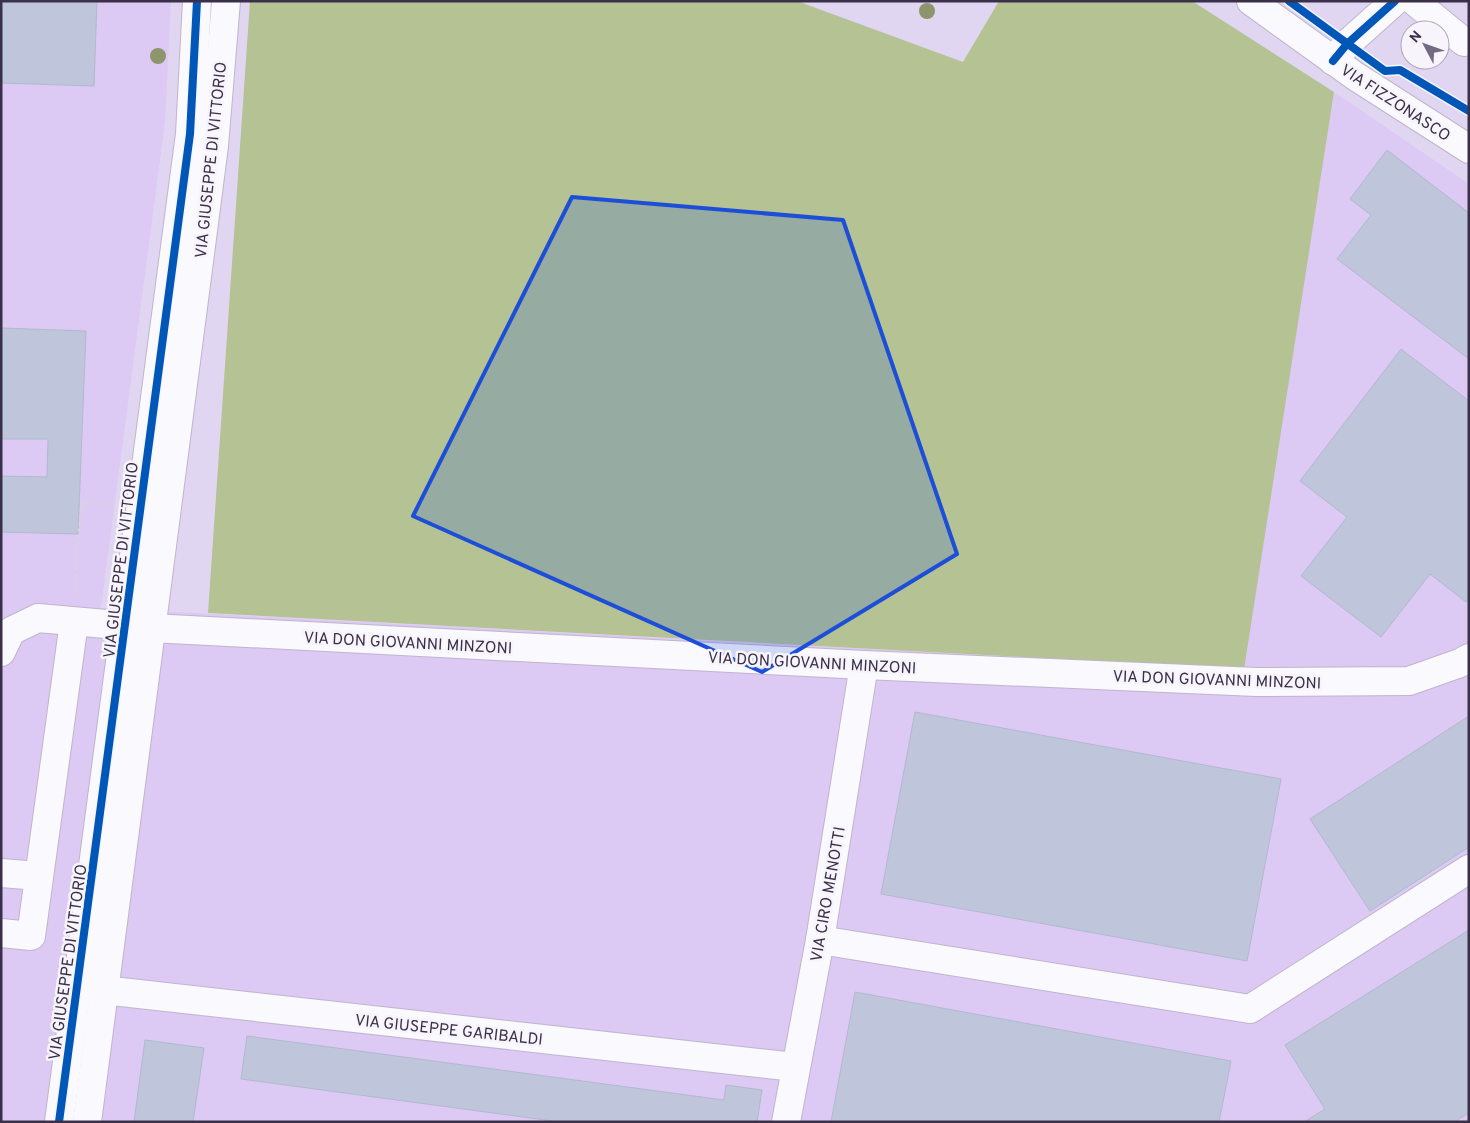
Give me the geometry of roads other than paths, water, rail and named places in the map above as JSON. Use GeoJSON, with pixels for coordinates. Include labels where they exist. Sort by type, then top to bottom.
{"type":"FeatureCollection","features":[{"type":"Feature","properties":{"kind":"street","name":"VIA GIUSEPPE DI VITTORIO"},"geometry":{"type":"LineString","coordinates":[[87,1122],[103,990],[138,628],[190,134],[197,1]]}},
{"type":"Feature","properties":{"kind":"street","name":"VIA GIUSEPPE DI VITTORIO"},"geometry":{"type":"LineString","coordinates":[[59,1122],[214,146],[226,1]]}},
{"type":"Feature","properties":{"kind":"street","name":"VIA FIZZONASCO"},"geometry":{"type":"LineString","coordinates":[[1251,1],[1333,61],[1469,149]]}},
{"type":"Feature","properties":{"kind":"street"},"geometry":{"type":"LineString","coordinates":[[1333,61],[1347,44],[1395,1]]}},
{"type":"Feature","properties":{"kind":"street"},"geometry":{"type":"LineString","coordinates":[[1414,1],[1464,42]]}},
{"type":"Feature","properties":{"kind":"street","name":"VIA DON GIOVANNI MINZONI"},"geometry":{"type":"LineString","coordinates":[[1,652],[11,631],[38,618],[138,628],[864,665],[1256,682],[1410,681],[1469,658]]}},
{"type":"Feature","properties":{"kind":"street"},"geometry":{"type":"LineString","coordinates":[[1,933],[31,936],[74,622]]}},
{"type":"Feature","properties":{"kind":"street","name":"VIA CIRO MENOTTI"},"geometry":{"type":"LineString","coordinates":[[786,1122],[820,940],[864,665]]}},
{"type":"Feature","properties":{"kind":"street"},"geometry":{"type":"LineString","coordinates":[[820,940],[1250,1009],[1469,869]]}},
{"type":"Feature","properties":{"kind":"street"},"geometry":{"type":"LineString","coordinates":[[1,874],[39,876]]}},
{"type":"Feature","properties":{"kind":"street","name":"VIA GIUSEPPE GARIBALDI"},"geometry":{"type":"LineString","coordinates":[[103,990],[795,1067]]}}]}
